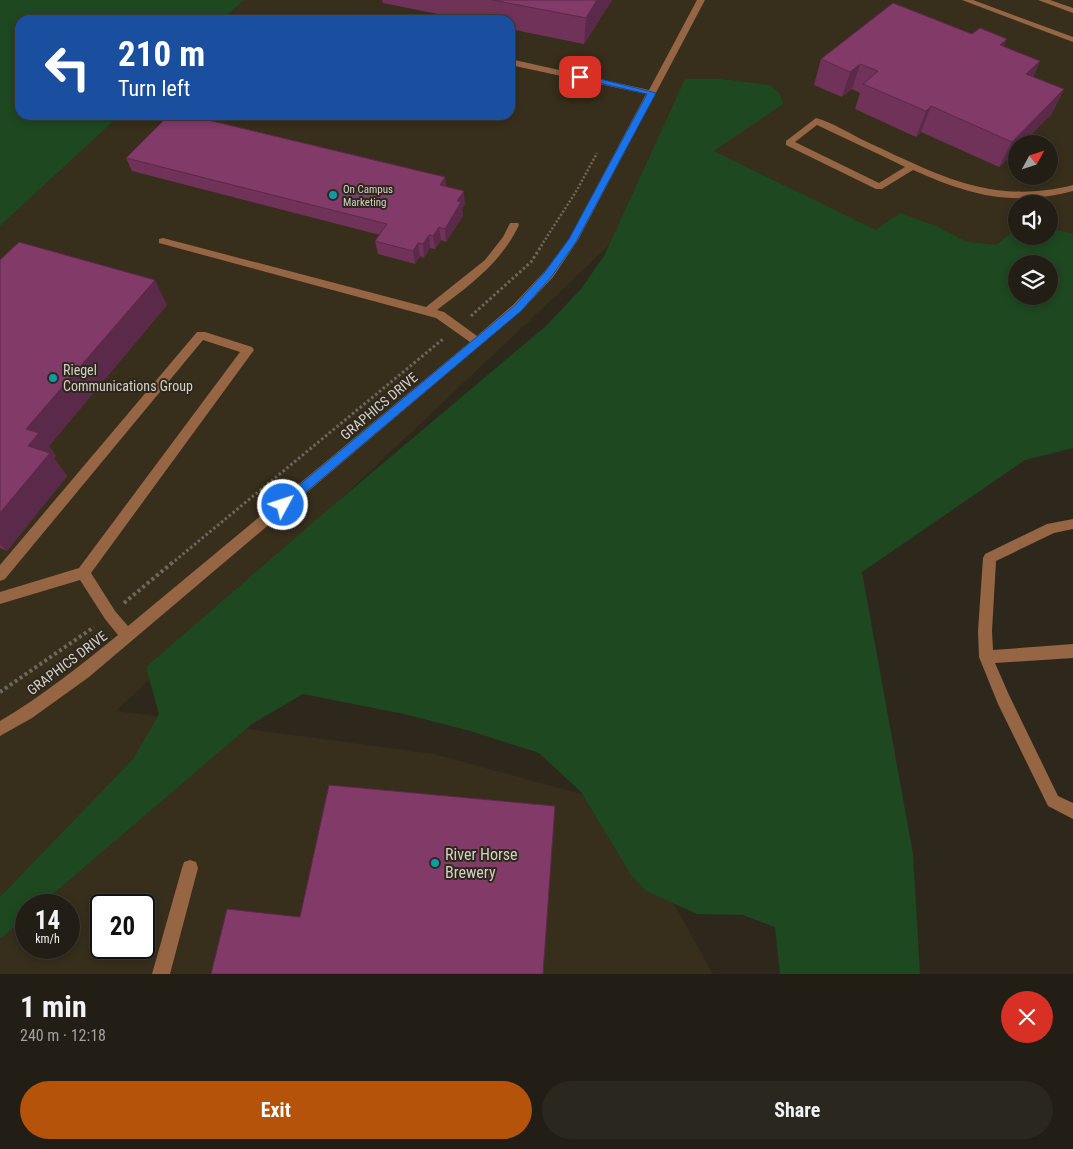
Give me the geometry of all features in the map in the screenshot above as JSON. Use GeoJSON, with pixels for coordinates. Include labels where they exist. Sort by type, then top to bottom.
{"type":"FeatureCollection","features":[{"type":"Feature","properties":{"kind":"lane","name":"GRAPHICS DRIVE"},"geometry":{"type":"LineString","coordinates":[[0,729],[27,713],[84,672],[517,308],[549,274],[573,240],[701,0]]}},
{"type":"Feature","properties":{"kind":"lane"},"geometry":{"type":"LineString","coordinates":[[966,0],[1073,40]]}},
{"type":"Feature","properties":{"kind":"lane"},"geometry":{"type":"LineString","coordinates":[[1042,0],[1073,11]]}},
{"type":"Feature","properties":{"kind":"lane"},"geometry":{"type":"LineString","coordinates":[[515,63],[652,93]]}},
{"type":"Feature","properties":{"kind":"lane"},"geometry":{"type":"LineString","coordinates":[[912,166],[879,187],[789,143],[816,121],[948,182],[991,194],[1045,196],[1073,188]]}},
{"type":"Feature","properties":{"kind":"lane"},"geometry":{"type":"LineString","coordinates":[[428,312],[476,274],[502,248],[508,241],[514,225]]}},
{"type":"Feature","properties":{"kind":"lane"},"geometry":{"type":"LineString","coordinates":[[164,241],[440,315],[478,342]]}},
{"type":"Feature","properties":{"kind":"lane"},"geometry":{"type":"LineString","coordinates":[[0,575],[201,335],[248,350],[84,573],[0,598]]}},
{"type":"Feature","properties":{"kind":"lane"},"geometry":{"type":"LineString","coordinates":[[1073,524],[1052,528],[990,558],[984,631],[986,656],[1003,699],[1053,801],[1073,811]]}},
{"type":"Feature","properties":{"kind":"lane"},"geometry":{"type":"LineString","coordinates":[[84,573],[110,615],[127,636]]}},
{"type":"Feature","properties":{"kind":"lane"},"geometry":{"type":"LineString","coordinates":[[986,656],[1073,651]]}},
{"type":"Feature","properties":{"kind":"lane"},"geometry":{"type":"LineString","coordinates":[[161,974],[190,868]]}},
{"type":"Feature","properties":{"kind":"path"},"geometry":{"type":"LineString","coordinates":[[0,692],[86,634],[110,615],[457,328],[531,262],[577,190],[600,147]]}},
{"type":"Feature","properties":{"kind":"shaded area"},"geometry":{"type":"Polygon","coordinates":[[[240,0],[1073,0],[1073,273],[1058,267],[1058,255],[1008,255],[1008,265],[979,265],[689,170],[116,711],[434,754],[618,804],[713,974],[0,974],[0,212],[104,120],[515,120],[515,15],[223,15],[240,0]]]}},
{"type":"Feature","properties":{"kind":"green space"},"geometry":{"type":"Polygon","coordinates":[[[0,0],[244,0],[228,15],[15,15],[15,120],[115,120],[0,226],[0,0]]]}},
{"type":"Feature","properties":{"kind":"green space"},"geometry":{"type":"Polygon","coordinates":[[[685,79],[721,79],[770,85],[780,94],[783,104],[714,151],[876,230],[900,213],[936,226],[967,242],[996,245],[1008,235],[1008,245],[1058,245],[1058,230],[1073,234],[1073,448],[1025,460],[862,572],[913,854],[920,974],[780,974],[775,927],[743,915],[697,914],[646,891],[631,875],[581,792],[539,753],[470,731],[404,714],[303,694],[252,724],[53,894],[15,894],[15,926],[0,939],[0,897],[133,759],[159,714],[146,667],[324,513],[546,326],[581,289],[604,256],[685,79]]]}},
{"type":"Feature","properties":{"kind":"building"},"geometry":{"type":"Polygon","coordinates":[[[492,0],[597,0],[586,18],[492,0]]]}},
{"type":"Feature","properties":{"kind":"building"},"geometry":{"type":"Polygon","coordinates":[[[893,3],[972,34],[980,28],[1007,39],[1000,45],[1040,61],[1026,74],[1064,89],[1019,135],[1008,135],[1008,140],[931,106],[926,111],[863,84],[878,71],[860,64],[850,72],[821,59],[893,3]]]}},
{"type":"Feature","properties":{"kind":"building","name":"On Campus Marketing"},"geometry":{"type":"Polygon","coordinates":[[[164,120],[208,120],[445,177],[440,185],[464,191],[457,201],[461,202],[445,229],[439,227],[433,236],[429,235],[423,244],[418,243],[413,251],[375,241],[387,224],[126,158],[164,120]]]}},
{"type":"Feature","properties":{"kind":"building","name":"Riegel Communications Group"},"geometry":{"type":"Polygon","coordinates":[[[19,242],[155,280],[26,429],[39,433],[28,446],[50,453],[0,513],[0,260],[19,242]]]}},
{"type":"Feature","properties":{"kind":"building","name":"River Horse Brewery"},"geometry":{"type":"Polygon","coordinates":[[[329,785],[555,806],[543,974],[211,974],[227,909],[300,917],[329,785]]]}},
{"type":"Feature","properties":{"kind":"place","name":"On Campus Marketing"},"geometry":{"type":"Point","coordinates":[333,195]}},
{"type":"Feature","properties":{"kind":"place","name":"Riegel Communications Group"},"geometry":{"type":"Point","coordinates":[53,378]}},
{"type":"Feature","properties":{"kind":"place","name":"River Horse Brewery"},"geometry":{"type":"Point","coordinates":[435,863]}},
{"type":"Feature","properties":{"kind":"route"},"geometry":{"type":"LineString","coordinates":[[283,505],[517,308],[549,274],[573,240],[652,93],[580,77]]}}]}
